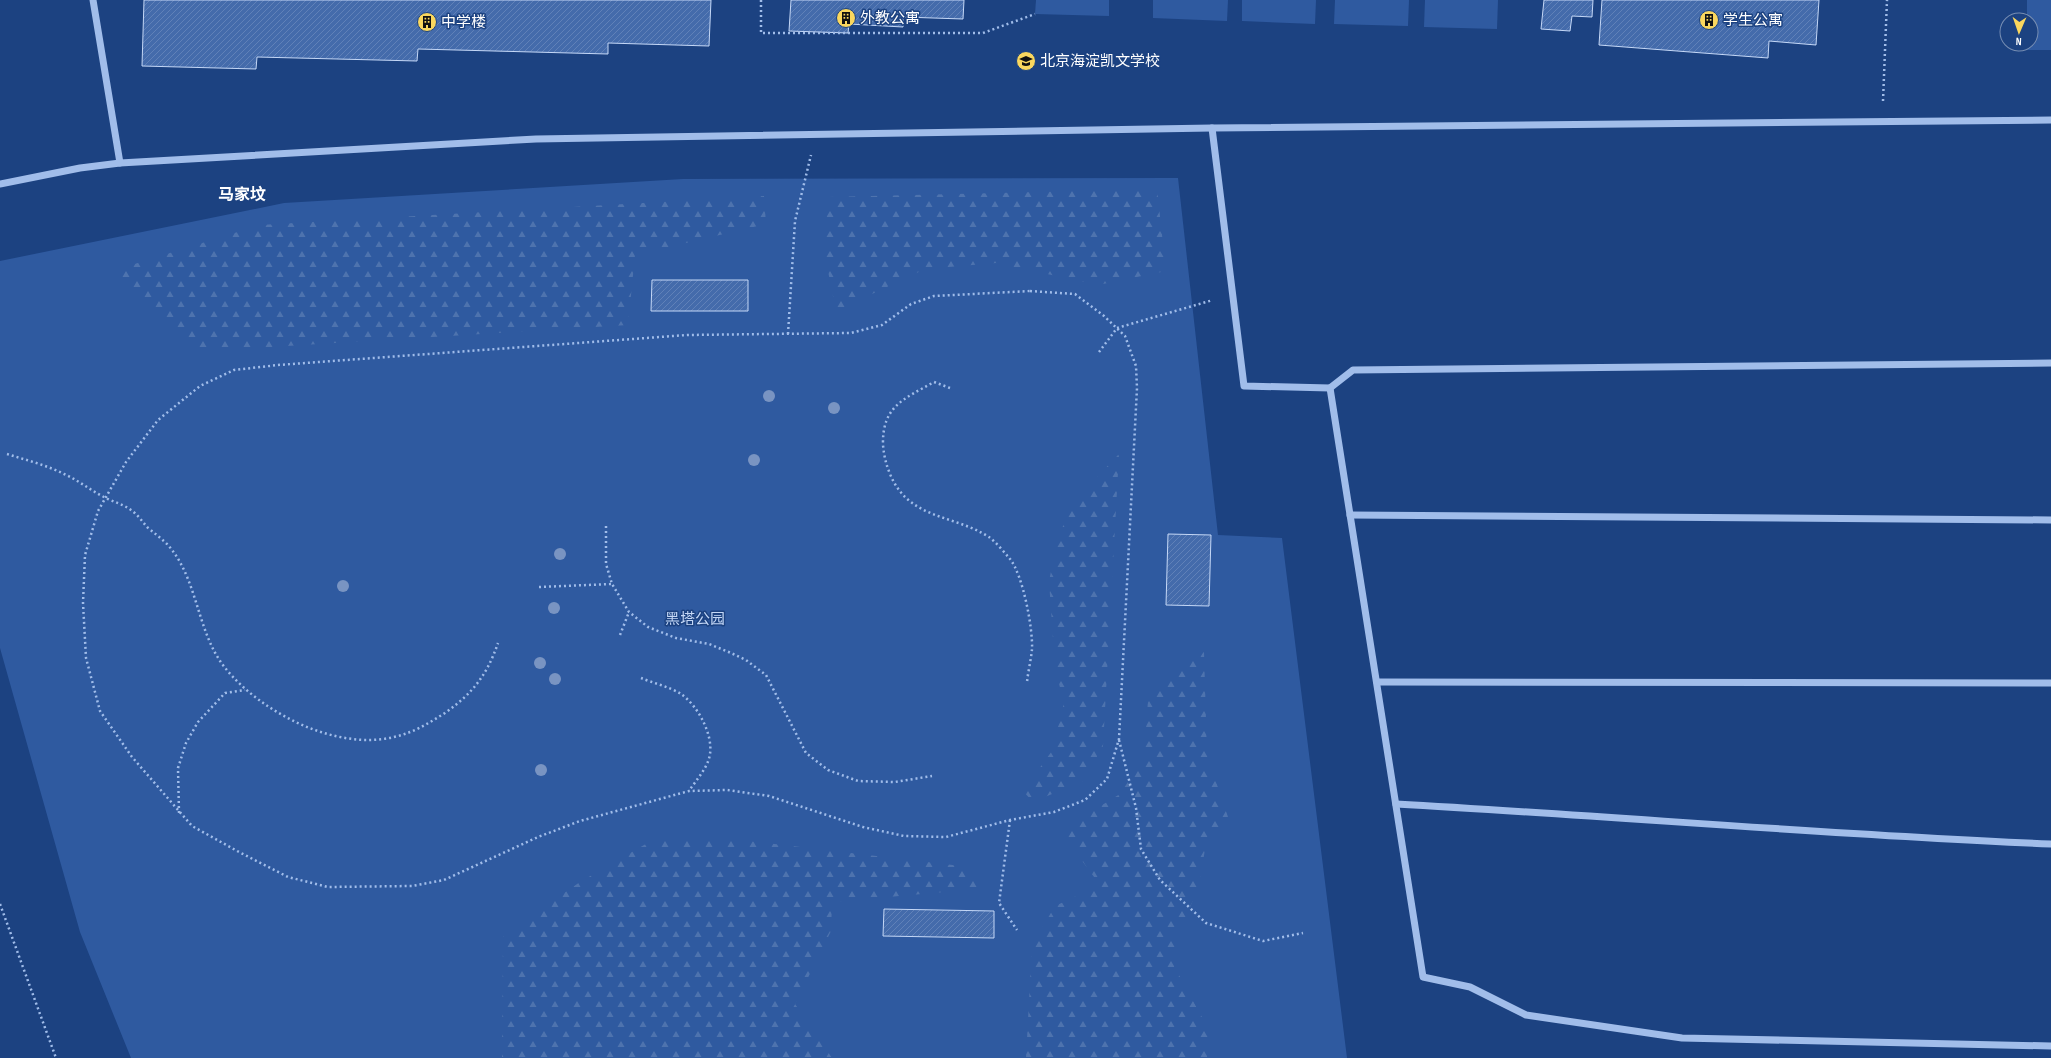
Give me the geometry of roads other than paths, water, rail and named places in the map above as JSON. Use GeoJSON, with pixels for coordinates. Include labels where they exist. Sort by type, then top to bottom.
{"type":"FeatureCollection","features":[{"type":"Feature","properties":{"kind":"street"},"geometry":{"type":"LineString","coordinates":[[93,0],[120,163]]}},
{"type":"Feature","properties":{"kind":"street"},"geometry":{"type":"LineString","coordinates":[[0,184],[80,168],[120,163],[536,139],[1212,128],[2051,120]]}},
{"type":"Feature","properties":{"kind":"street"},"geometry":{"type":"LineString","coordinates":[[1212,128],[1244,386],[1330,388],[1353,370],[2051,363]]}},
{"type":"Feature","properties":{"kind":"street"},"geometry":{"type":"LineString","coordinates":[[1330,388],[1423,977],[1470,987],[1526,1016],[1682,1038],[2051,1046]]}},
{"type":"Feature","properties":{"kind":"street"},"geometry":{"type":"LineString","coordinates":[[1350,515],[2051,520]]}},
{"type":"Feature","properties":{"kind":"street"},"geometry":{"type":"LineString","coordinates":[[1377,682],[2051,683]]}},
{"type":"Feature","properties":{"kind":"street"},"geometry":{"type":"LineString","coordinates":[[1396,804],[1558,813],[1915,838],[2051,844]]}},
{"type":"Feature","properties":{"kind":"place","name":"外教公寓"},"geometry":{"type":"Point","coordinates":[846,18]}},
{"type":"Feature","properties":{"kind":"place","name":"学生公寓"},"geometry":{"type":"Point","coordinates":[1709,20]}},
{"type":"Feature","properties":{"kind":"place","name":"中学楼"},"geometry":{"type":"Point","coordinates":[427,22]}},
{"type":"Feature","properties":{"kind":"place","name":"北京海淀凯文学校"},"geometry":{"type":"Point","coordinates":[1026,61]}},
{"type":"Feature","properties":{"kind":"district","name":"马家坟"},"geometry":{"type":"Point","coordinates":[242,194]}},
{"type":"Feature","properties":{"kind":"park label","name":"黑塔公园"},"geometry":{"type":"Point","coordinates":[695,619]}}]}
